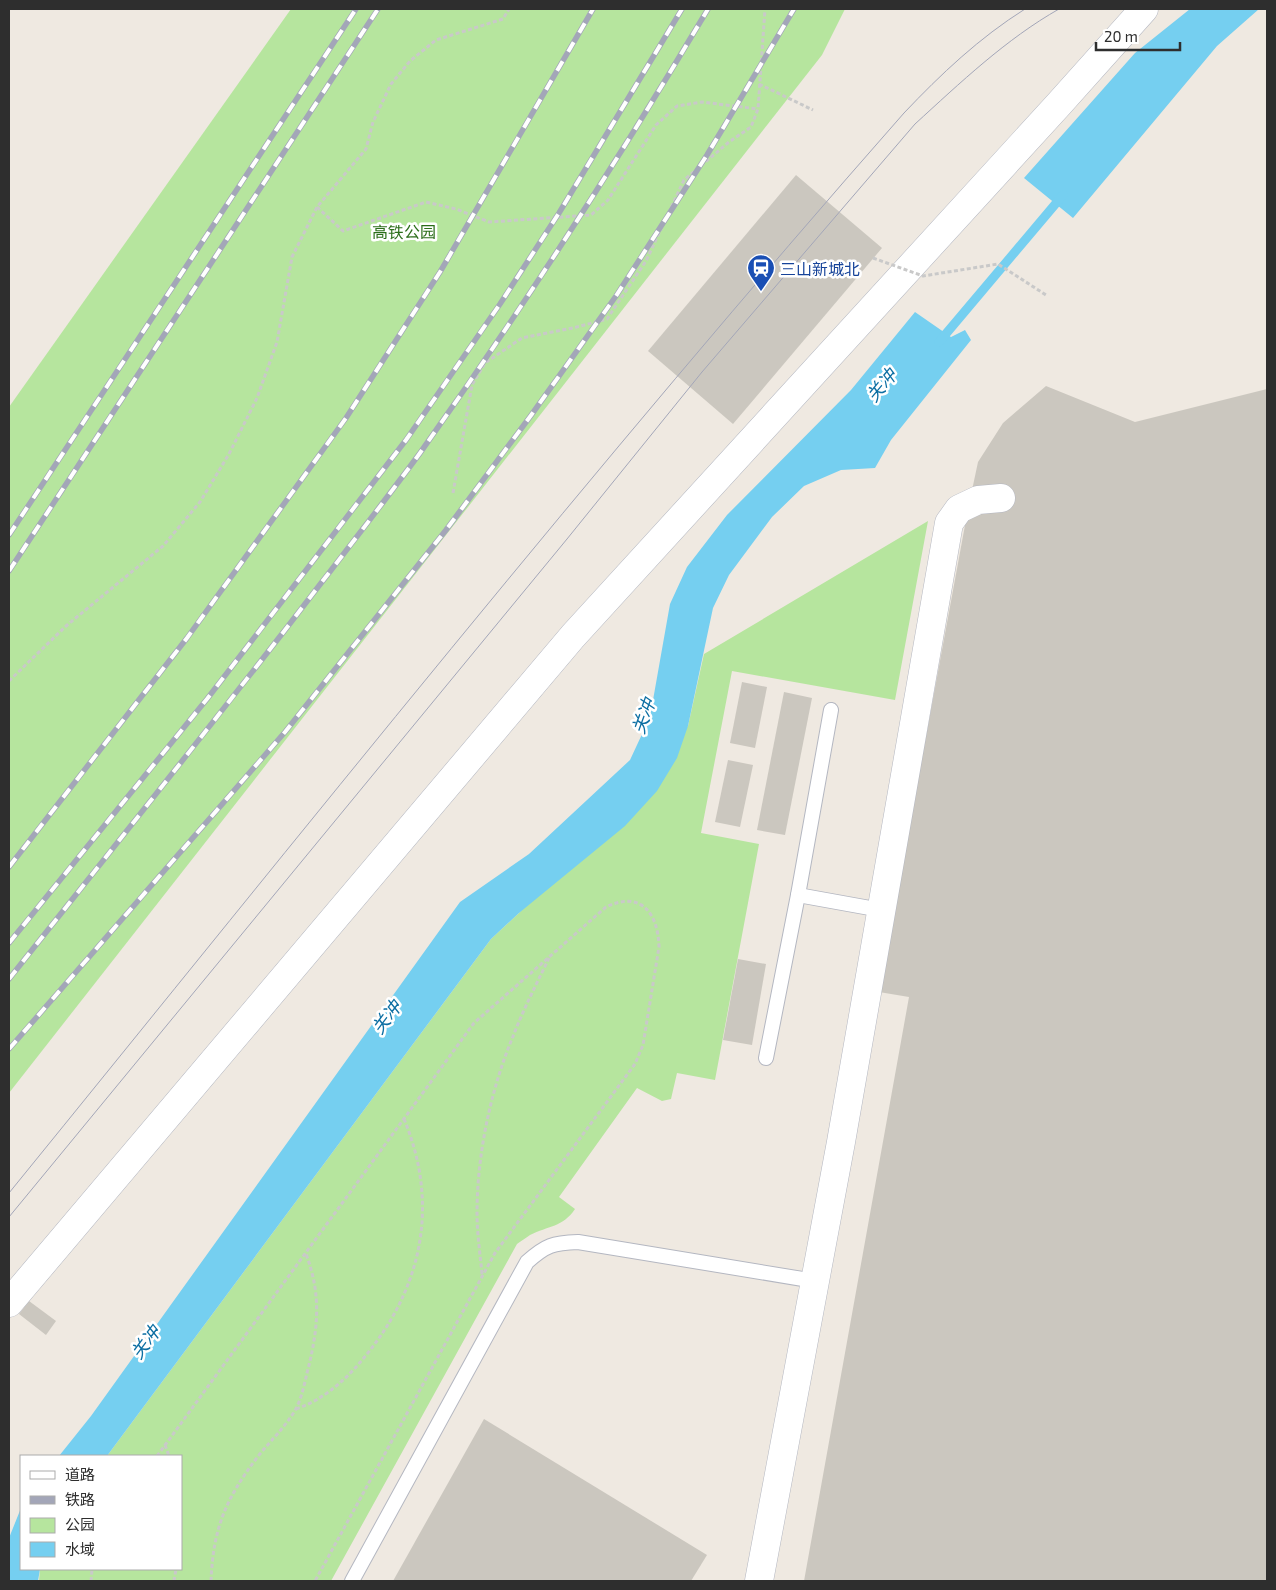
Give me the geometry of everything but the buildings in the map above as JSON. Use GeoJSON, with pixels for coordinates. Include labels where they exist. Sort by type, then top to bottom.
{"type":"FeatureCollection","features":[{"type":"Feature","properties":{"kind":"street"},"geometry":{"type":"LineString","coordinates":[[9,1302],[573,636],[1053,112],[1144,9]]}},
{"type":"Feature","properties":{"kind":"street"},"geometry":{"type":"LineString","coordinates":[[759,1581],[815,1282],[949,523],[959,509],[978,500],[1001,498]]}},
{"type":"Feature","properties":{"kind":"lane"},"geometry":{"type":"LineString","coordinates":[[766,1058],[832,710]]}},
{"type":"Feature","properties":{"kind":"lane"},"geometry":{"type":"LineString","coordinates":[[798,895],[881,910]]}},
{"type":"Feature","properties":{"kind":"lane"},"geometry":{"type":"LineString","coordinates":[[352,1581],[527,1262],[541,1250],[558,1243],[578,1242],[815,1282]]}},
{"type":"Feature","properties":{"kind":"path"},"geometry":{"type":"LineString","coordinates":[[9,681],[66,626],[163,546],[200,502],[228,454],[256,398],[277,342],[292,257],[317,208],[366,149],[373,122],[391,84],[410,61],[436,40],[503,19],[509,9]]}},
{"type":"Feature","properties":{"kind":"path"},"geometry":{"type":"LineString","coordinates":[[453,493],[472,385],[485,364],[522,338],[574,328],[607,319],[646,261],[684,180],[728,142],[751,127],[758,109],[765,9]]}},
{"type":"Feature","properties":{"kind":"path"},"geometry":{"type":"LineString","coordinates":[[759,84],[813,110]]}},
{"type":"Feature","properties":{"kind":"path"},"geometry":{"type":"LineString","coordinates":[[317,208],[343,231],[426,202],[456,209],[489,222],[591,215],[608,200],[656,126],[677,106],[702,102],[758,109]]}},
{"type":"Feature","properties":{"kind":"path"},"geometry":{"type":"LineString","coordinates":[[873,258],[923,276],[998,264],[1046,295]]}},
{"type":"Feature","properties":{"kind":"path"},"geometry":{"type":"LineString","coordinates":[[158,1455],[474,1023],[606,907],[617,902],[631,901],[649,911],[658,932],[658,947],[643,1045],[635,1064],[495,1253],[482,1274],[434,1367],[315,1581]]}},
{"type":"Feature","properties":{"kind":"path"},"geometry":{"type":"LineString","coordinates":[[482,1274],[477,1212],[479,1176],[488,1115],[513,1035],[551,955]]}},
{"type":"Feature","properties":{"kind":"path"},"geometry":{"type":"LineString","coordinates":[[295,1409],[312,1403],[336,1386],[356,1368],[376,1343],[408,1289],[417,1261],[422,1224],[422,1191],[412,1139],[404,1119]]}},
{"type":"Feature","properties":{"kind":"path"},"geometry":{"type":"LineString","coordinates":[[211,1581],[212,1554],[216,1533],[225,1508],[238,1484],[256,1458],[286,1425],[295,1409],[303,1387],[316,1326],[317,1298],[314,1274],[306,1253]]}},
{"type":"Feature","properties":{"kind":"path"},"geometry":{"type":"LineString","coordinates":[[165,1445],[170,1455]]}},
{"type":"Feature","properties":{"kind":"green space","name":"高铁公园"},"geometry":{"type":"Polygon","coordinates":[[[291,9],[845,9],[822,55],[9,1093],[9,407],[291,9]]]}},
{"type":"Feature","properties":{"kind":"green space"},"geometry":{"type":"Polygon","coordinates":[[[928,521],[895,700],[732,671],[701,833],[759,844],[715,1080],[677,1073],[671,1099],[662,1101],[637,1088],[559,1197],[575,1209],[560,1223],[530,1235],[517,1244],[331,1581],[39,1581],[40,1570],[182,1570],[182,1455],[108,1455],[491,939],[519,913],[688,726],[704,654],[928,521]]]}},
{"type":"Feature","properties":{"kind":"water"},"geometry":{"type":"Polygon","coordinates":[[[1190,9],[1259,9],[1217,46],[1073,218],[1024,178],[1135,53],[1190,9]]]}},
{"type":"Feature","properties":{"kind":"water"},"geometry":{"type":"Polygon","coordinates":[[[915,312],[951,337],[965,330],[971,340],[891,440],[875,468],[841,470],[804,486],[772,517],[729,575],[713,608],[688,726],[677,758],[657,791],[625,826],[519,913],[491,939],[108,1455],[60,1455],[91,1416],[460,902],[529,854],[630,760],[650,717],[670,604],[687,567],[727,515],[851,390],[915,312]]]}},
{"type":"Feature","properties":{"kind":"water"},"geometry":{"type":"Polygon","coordinates":[[[20,1510],[20,1570],[40,1570],[38,1581],[9,1581],[9,1538],[20,1510]]]}},
{"type":"Feature","properties":{"kind":"waterway","name":"关冲"},"geometry":{"type":"LineString","coordinates":[[939,342],[1063,195]]}},
{"type":"Feature","properties":{"kind":"tram line"},"geometry":{"type":"LineString","coordinates":[[9,1193],[451,648],[789,245],[904,113],[932,84],[976,44],[1025,9]]}},
{"type":"Feature","properties":{"kind":"tram line"},"geometry":{"type":"LineString","coordinates":[[9,1217],[567,539],[702,372],[915,124],[1002,48],[1059,9]]}},
{"type":"Feature","properties":{"kind":"railway"},"geometry":{"type":"LineString","coordinates":[[9,535],[356,9]]}},
{"type":"Feature","properties":{"kind":"railway"},"geometry":{"type":"LineString","coordinates":[[9,571],[378,9]]}},
{"type":"Feature","properties":{"kind":"railway"},"geometry":{"type":"LineString","coordinates":[[9,867],[187,638],[346,418],[440,272],[593,9]]}},
{"type":"Feature","properties":{"kind":"railway"},"geometry":{"type":"LineString","coordinates":[[9,943],[207,699],[406,440],[500,304],[559,213],[682,9]]}},
{"type":"Feature","properties":{"kind":"railway"},"geometry":{"type":"LineString","coordinates":[[9,979],[251,674],[420,453],[568,234],[708,9]]}},
{"type":"Feature","properties":{"kind":"railway"},"geometry":{"type":"LineString","coordinates":[[9,1049],[285,732],[446,530],[616,296],[707,155],[794,9]]}},
{"type":"Feature","properties":{"kind":"place","name":"三山新城北"},"geometry":{"type":"Point","coordinates":[761,292]}}]}
